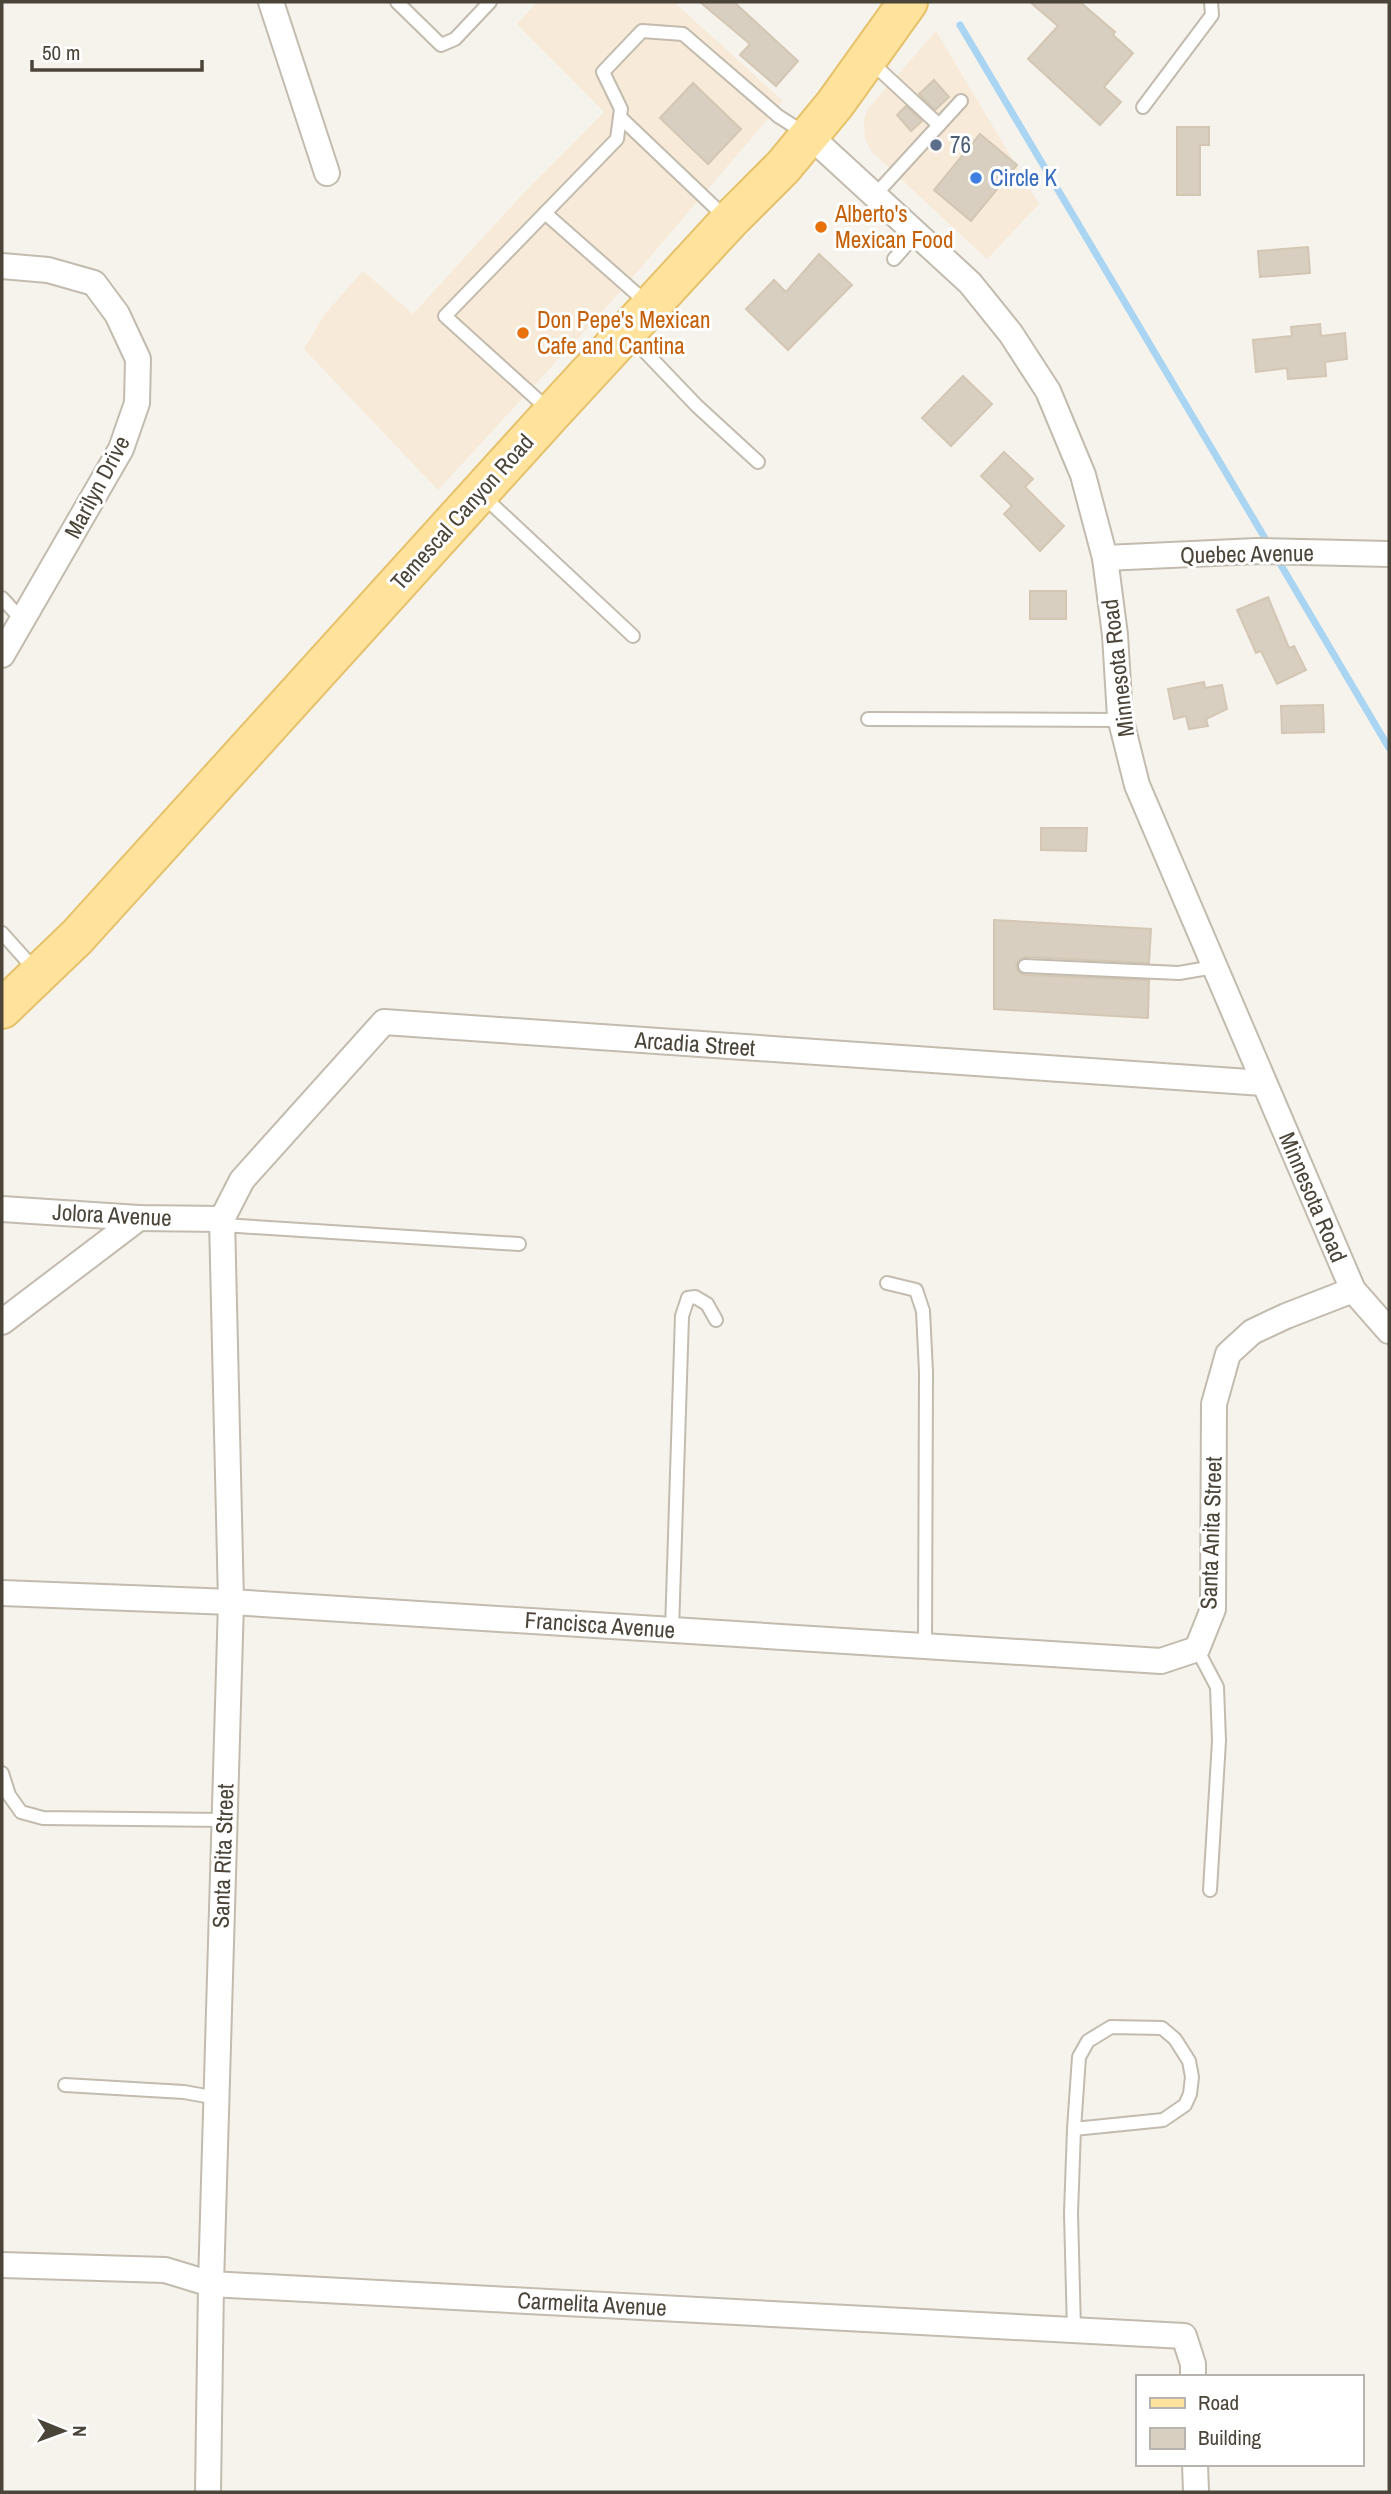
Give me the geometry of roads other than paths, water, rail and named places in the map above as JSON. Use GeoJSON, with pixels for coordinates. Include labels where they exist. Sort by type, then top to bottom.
{"type":"FeatureCollection","features":[{"type":"Feature","properties":{"kind":"main road","name":"Temescal Canyon Road"},"geometry":{"type":"LineString","coordinates":[[2,1009],[77,937],[552,413],[729,221],[783,167],[810,136],[908,2]]}},
{"type":"Feature","properties":{"kind":"street"},"geometry":{"type":"LineString","coordinates":[[271,2],[327,173]]}},
{"type":"Feature","properties":{"kind":"street","name":"Minnesota Road"},"geometry":{"type":"LineString","coordinates":[[810,136],[970,283],[1011,334],[1048,391],[1083,475],[1105,558],[1115,635],[1121,720],[1137,785],[1353,1290],[1389,1331]]}},
{"type":"Feature","properties":{"kind":"street","name":"Marilyn Drive"},"geometry":{"type":"LineString","coordinates":[[2,266],[48,270],[94,283],[117,314],[138,359],[137,403],[121,449],[2,655]]}},
{"type":"Feature","properties":{"kind":"street","name":"Quebec Avenue"},"geometry":{"type":"LineString","coordinates":[[1105,558],[1257,551],[1389,554]]}},
{"type":"Feature","properties":{"kind":"street","name":"Arcadia Street"},"geometry":{"type":"LineString","coordinates":[[223,1222],[242,1180],[384,1022],[1263,1083]]}},
{"type":"Feature","properties":{"kind":"street","name":"Jolora Avenue"},"geometry":{"type":"LineString","coordinates":[[2,1209],[223,1222]]}},
{"type":"Feature","properties":{"kind":"street"},"geometry":{"type":"LineString","coordinates":[[2,1322],[139,1218]]}},
{"type":"Feature","properties":{"kind":"street","name":"Santa Rita Street"},"geometry":{"type":"LineString","coordinates":[[208,2492],[211,2284],[231,1602],[223,1222]]}},
{"type":"Feature","properties":{"kind":"street","name":"Santa Anita Street"},"geometry":{"type":"LineString","coordinates":[[1197,1649],[1213,1609],[1214,1404],[1228,1354],[1252,1332],[1353,1290]]}},
{"type":"Feature","properties":{"kind":"street","name":"Francisca Avenue"},"geometry":{"type":"LineString","coordinates":[[2,1593],[231,1602],[1161,1661],[1197,1649]]}},
{"type":"Feature","properties":{"kind":"street","name":"Carmelita Avenue"},"geometry":{"type":"LineString","coordinates":[[2,2264],[164,2270],[211,2284],[1184,2336],[1194,2375]]}},
{"type":"Feature","properties":{"kind":"street"},"geometry":{"type":"LineString","coordinates":[[1195,2466],[1196,2492]]}},
{"type":"Feature","properties":{"kind":"lane"},"geometry":{"type":"LineString","coordinates":[[397,2],[441,45],[455,39],[490,2]]}},
{"type":"Feature","properties":{"kind":"lane"},"geometry":{"type":"LineString","coordinates":[[1143,107],[1212,15],[1211,2]]}},
{"type":"Feature","properties":{"kind":"lane"},"geometry":{"type":"LineString","coordinates":[[552,413],[445,316],[617,139],[621,109],[603,72],[642,31],[682,34],[778,117],[810,136]]}},
{"type":"Feature","properties":{"kind":"lane"},"geometry":{"type":"LineString","coordinates":[[868,59],[939,125]]}},
{"type":"Feature","properties":{"kind":"lane"},"geometry":{"type":"LineString","coordinates":[[875,195],[961,101]]}},
{"type":"Feature","properties":{"kind":"lane"},"geometry":{"type":"LineString","coordinates":[[620,117],[729,221]]}},
{"type":"Feature","properties":{"kind":"lane"},"geometry":{"type":"LineString","coordinates":[[544,213],[639,320],[697,406],[758,462]]}},
{"type":"Feature","properties":{"kind":"lane"},"geometry":{"type":"LineString","coordinates":[[894,259],[917,233]]}},
{"type":"Feature","properties":{"kind":"lane"},"geometry":{"type":"LineString","coordinates":[[480,492],[633,636]]}},
{"type":"Feature","properties":{"kind":"lane"},"geometry":{"type":"LineString","coordinates":[[2,598],[22,620]]}},
{"type":"Feature","properties":{"kind":"lane"},"geometry":{"type":"LineString","coordinates":[[868,719],[1121,720]]}},
{"type":"Feature","properties":{"kind":"lane"},"geometry":{"type":"LineString","coordinates":[[2,933],[39,974]]}},
{"type":"Feature","properties":{"kind":"lane"},"geometry":{"type":"LineString","coordinates":[[1025,965],[1179,973],[1214,967]]}},
{"type":"Feature","properties":{"kind":"lane"},"geometry":{"type":"LineString","coordinates":[[223,1222],[519,1244]]}},
{"type":"Feature","properties":{"kind":"lane"},"geometry":{"type":"LineString","coordinates":[[887,1283],[916,1290],[923,1311],[926,1372],[925,1646]]}},
{"type":"Feature","properties":{"kind":"lane"},"geometry":{"type":"LineString","coordinates":[[672,1630],[682,1316],[688,1298],[695,1297],[707,1304],[716,1320]]}},
{"type":"Feature","properties":{"kind":"lane"},"geometry":{"type":"LineString","coordinates":[[1197,1649],[1217,1687],[1219,1741],[1210,1890]]}},
{"type":"Feature","properties":{"kind":"lane"},"geometry":{"type":"LineString","coordinates":[[2,1773],[9,1795],[21,1812],[43,1818],[225,1820]]}},
{"type":"Feature","properties":{"kind":"lane"},"geometry":{"type":"LineString","coordinates":[[1074,2129],[1163,2120],[1185,2105],[1190,2094],[1192,2077],[1189,2061],[1175,2039],[1162,2028],[1111,2027],[1088,2041],[1079,2057],[1074,2129],[1071,2213],[1074,2330]]}},
{"type":"Feature","properties":{"kind":"lane"},"geometry":{"type":"LineString","coordinates":[[65,2085],[184,2092],[217,2098]]}},
{"type":"Feature","properties":{"kind":"waterway"},"geometry":{"type":"LineString","coordinates":[[960,25],[1269,545]]}},
{"type":"Feature","properties":{"kind":"waterway"},"geometry":{"type":"LineString","coordinates":[[1275,555],[1389,748]]}},
{"type":"Feature","properties":{"kind":"place","name":"76"},"geometry":{"type":"Point","coordinates":[936,145]}},
{"type":"Feature","properties":{"kind":"place","name":"Circle K"},"geometry":{"type":"Point","coordinates":[976,178]}},
{"type":"Feature","properties":{"kind":"place","name":"Alberto's Mexican Food"},"geometry":{"type":"Point","coordinates":[821,227]}},
{"type":"Feature","properties":{"kind":"place","name":"Don Pepe's Mexican Cafe and Cantina"},"geometry":{"type":"Point","coordinates":[523,333]}}]}
